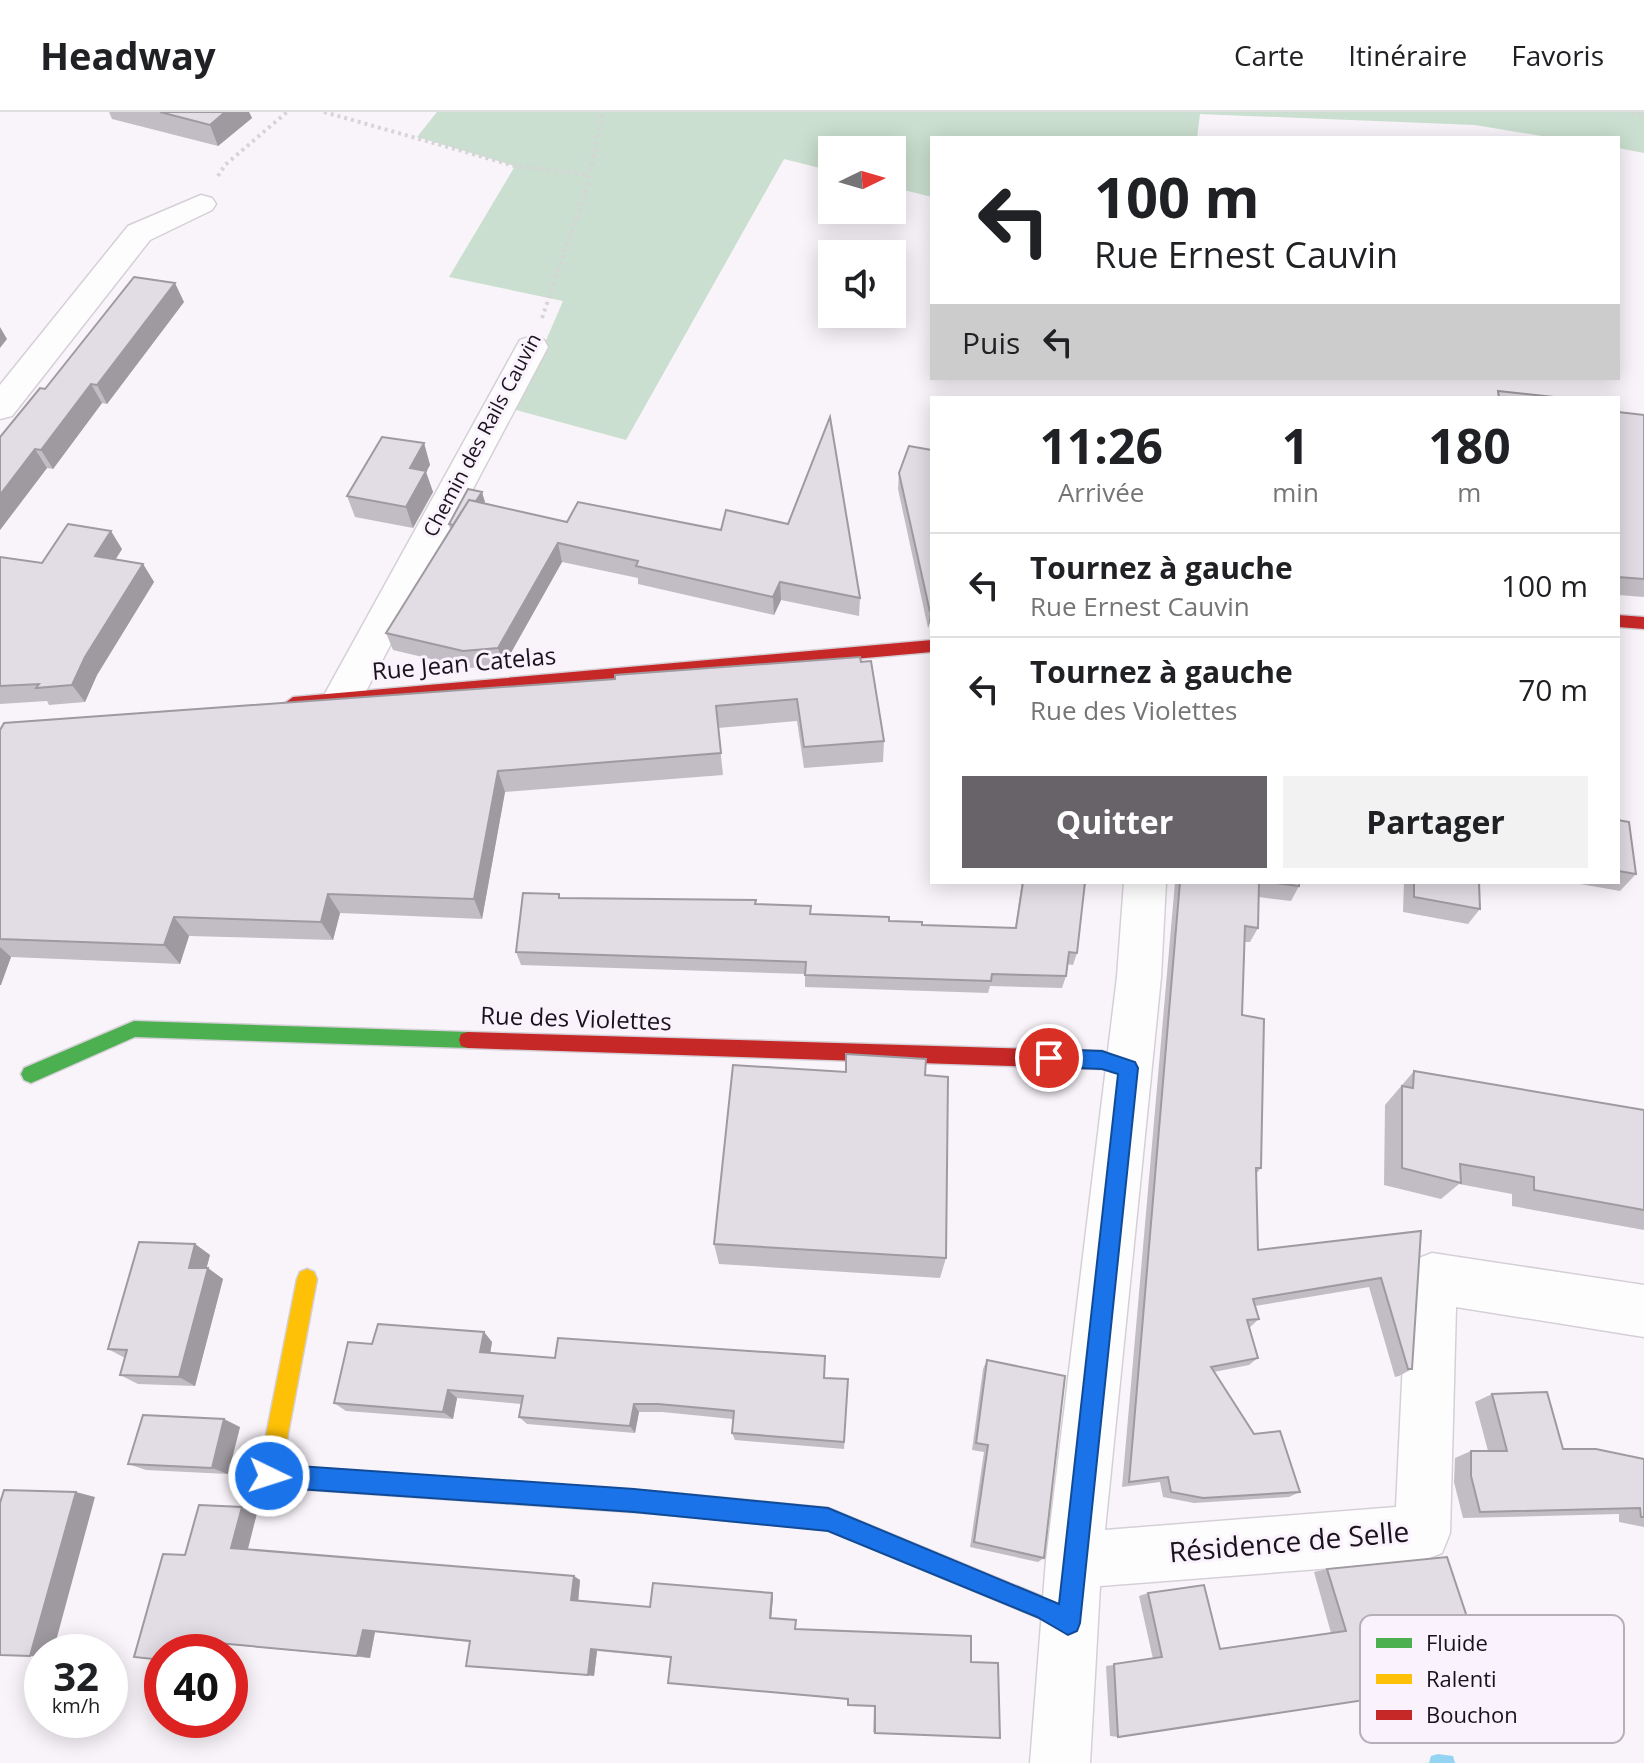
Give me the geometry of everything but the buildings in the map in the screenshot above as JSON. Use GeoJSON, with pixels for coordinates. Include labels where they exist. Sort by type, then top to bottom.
{"type":"FeatureCollection","features":[{"type":"Feature","properties":{"kind":"street"},"geometry":{"type":"LineString","coordinates":[[0,408],[139,233],[201,204]]}},
{"type":"Feature","properties":{"kind":"street","name":"Chemin des Rails Cauvin"},"geometry":{"type":"LineString","coordinates":[[342,699],[532,347]]}},
{"type":"Feature","properties":{"kind":"street"},"geometry":{"type":"LineString","coordinates":[[1620,621],[1644,623]]}},
{"type":"Feature","properties":{"kind":"street","name":"Rue Jean Catelas"},"geometry":{"type":"LineString","coordinates":[[281,704],[930,646]]}},
{"type":"Feature","properties":{"kind":"street"},"geometry":{"type":"LineString","coordinates":[[1060,1763],[1074,1560],[1139,977],[1145,884]]}},
{"type":"Feature","properties":{"kind":"street","name":"Rue des Violettes"},"geometry":{"type":"LineString","coordinates":[[31,1074],[134,1029],[1102,1060],[1128,1068]]}},
{"type":"Feature","properties":{"kind":"street","name":"Résidence de Selle"},"geometry":{"type":"LineString","coordinates":[[1074,1560],[1422,1533],[1432,1278],[1644,1311]]}},
{"type":"Feature","properties":{"kind":"street"},"geometry":{"type":"LineString","coordinates":[[307,1279],[269,1476],[634,1500],[828,1519],[1045,1609],[1068,1623]]}},
{"type":"Feature","properties":{"kind":"path"},"geometry":{"type":"LineString","coordinates":[[201,204],[225,165],[287,112]]}},
{"type":"Feature","properties":{"kind":"path"},"geometry":{"type":"LineString","coordinates":[[324,112],[515,166],[589,175]]}},
{"type":"Feature","properties":{"kind":"path","name":"Chemin des Rails Cauvin"},"geometry":{"type":"LineString","coordinates":[[532,347],[569,246],[603,112]]}},
{"type":"Feature","properties":{"kind":"path"},"geometry":{"type":"LineString","coordinates":[[1631,112],[1644,115]]}},
{"type":"Feature","properties":{"kind":"green space"},"geometry":{"type":"Polygon","coordinates":[[[437,112],[1644,112],[1644,153],[1620,148],[1620,136],[1542,136],[1475,125],[1200,114],[1197,136],[930,136],[930,196],[906,190],[906,136],[818,136],[818,168],[784,159],[626,440],[516,410],[563,301],[449,277],[515,166],[417,137],[437,112]]]}},
{"type":"Feature","properties":{"kind":"waterway"},"geometry":{"type":"LineString","coordinates":[[1438,1763],[1446,1763]]}},
{"type":"Feature","properties":{"kind":"traffic: fast"},"geometry":{"type":"LineString","coordinates":[[31,1074],[134,1029],[468,1040]]}},
{"type":"Feature","properties":{"kind":"traffic: slow"},"geometry":{"type":"LineString","coordinates":[[307,1279],[269,1476],[661,1503]]}},
{"type":"Feature","properties":{"kind":"traffic: jam"},"geometry":{"type":"LineString","coordinates":[[1620,621],[1644,623]]}},
{"type":"Feature","properties":{"kind":"traffic: jam"},"geometry":{"type":"LineString","coordinates":[[293,703],[930,646]]}},
{"type":"Feature","properties":{"kind":"traffic: jam"},"geometry":{"type":"LineString","coordinates":[[468,1040],[1102,1060],[1128,1068]]}},
{"type":"Feature","properties":{"kind":"traffic: jam"},"geometry":{"type":"LineString","coordinates":[[661,1503],[828,1519],[1045,1609],[1068,1623]]}},
{"type":"Feature","properties":{"kind":"route"},"geometry":{"type":"LineString","coordinates":[[269,1476],[634,1500],[828,1519],[1045,1609],[1068,1623],[1128,1068],[1102,1060],[1049,1058]]}}]}
